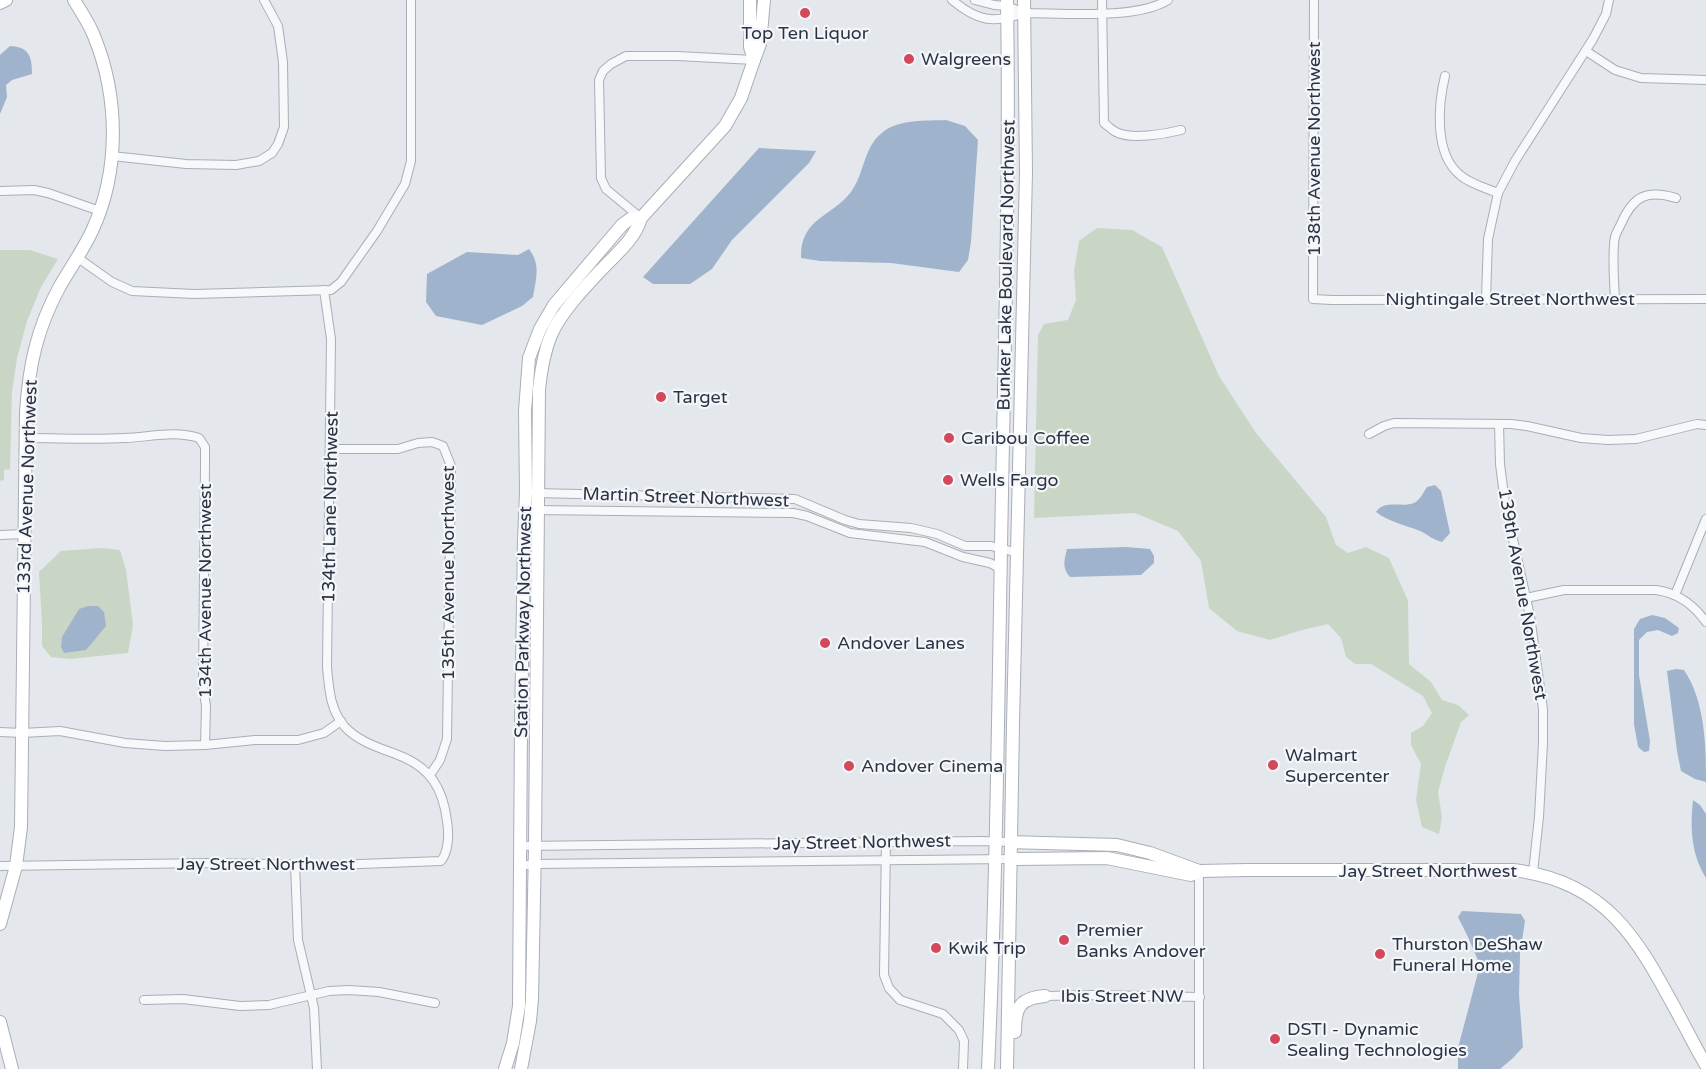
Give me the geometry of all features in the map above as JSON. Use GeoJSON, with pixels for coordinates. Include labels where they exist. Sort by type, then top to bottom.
{"type":"FeatureCollection","features":[{"type":"Feature","properties":{"kind":"street"},"geometry":{"type":"LineString","coordinates":[[0,3],[6,0]]}},
{"type":"Feature","properties":{"kind":"street","name":"133rd Avenue Northwest"},"geometry":{"type":"LineString","coordinates":[[0,924],[16,866],[21,827],[29,375],[36,342],[47,311],[78,258],[100,211],[112,156],[110,89],[94,37],[74,0]]}},
{"type":"Feature","properties":{"kind":"street"},"geometry":{"type":"LineString","coordinates":[[112,156],[186,164],[236,165],[259,161],[272,153],[284,127],[283,62],[278,26],[264,0]]}},
{"type":"Feature","properties":{"kind":"street"},"geometry":{"type":"LineString","coordinates":[[78,258],[112,282],[132,291],[194,294],[330,290],[341,282],[377,231],[405,184],[411,161],[411,0]]}},
{"type":"Feature","properties":{"kind":"street","name":"Station Parkway Northwest"},"geometry":{"type":"LineString","coordinates":[[750,0],[750,47],[754,60]]}},
{"type":"Feature","properties":{"kind":"street","name":"Station Parkway Northwest"},"geometry":{"type":"LineString","coordinates":[[505,1069],[513,1043],[519,1006],[519,866],[531,510],[543,360],[552,333],[562,317],[589,283],[638,230],[641,218],[724,126],[741,98],[760,44],[764,0]]}},
{"type":"Feature","properties":{"kind":"street"},"geometry":{"type":"LineString","coordinates":[[952,0],[968,13],[987,19],[1007,19],[1024,13],[1136,12],[1158,6],[1168,0]]}},
{"type":"Feature","properties":{"kind":"street"},"geometry":{"type":"LineString","coordinates":[[975,0],[994,5],[1007,3],[1024,13]]}},
{"type":"Feature","properties":{"kind":"street","name":"Bunker Lake Boulevard Northwest"},"geometry":{"type":"LineString","coordinates":[[1007,1069],[1026,172],[1024,0]]}},
{"type":"Feature","properties":{"kind":"street"},"geometry":{"type":"LineString","coordinates":[[1102,0],[1104,123],[1114,131],[1127,135],[1163,134],[1181,130]]}},
{"type":"Feature","properties":{"kind":"street","name":"138th Avenue Northwest"},"geometry":{"type":"LineString","coordinates":[[1313,299],[1314,0]]}},
{"type":"Feature","properties":{"kind":"street"},"geometry":{"type":"LineString","coordinates":[[1486,299],[1488,239],[1498,193],[1515,161],[1586,51],[1606,14],[1609,0]]}},
{"type":"Feature","properties":{"kind":"street","name":"Bunker Lake Boulevard Northwest"},"geometry":{"type":"LineString","coordinates":[[988,1069],[1001,569],[1007,3]]}},
{"type":"Feature","properties":{"kind":"street"},"geometry":{"type":"LineString","coordinates":[[1586,51],[1615,70],[1641,78],[1706,80]]}},
{"type":"Feature","properties":{"kind":"street"},"geometry":{"type":"LineString","coordinates":[[641,218],[606,189],[601,178],[599,80],[603,71],[626,56],[719,57],[754,60]]}},
{"type":"Feature","properties":{"kind":"street"},"geometry":{"type":"LineString","coordinates":[[1444,76],[1440,97],[1439,126],[1445,155],[1459,175],[1498,193]]}},
{"type":"Feature","properties":{"kind":"street"},"geometry":{"type":"LineString","coordinates":[[0,190],[34,190],[100,211]]}},
{"type":"Feature","properties":{"kind":"street"},"geometry":{"type":"LineString","coordinates":[[1615,299],[1615,238],[1624,216],[1633,202],[1643,196],[1664,194],[1676,198]]}},
{"type":"Feature","properties":{"kind":"street","name":"Station Parkway Northwest"},"geometry":{"type":"LineString","coordinates":[[532,493],[525,411],[529,358],[540,329],[554,305],[622,225],[630,219],[641,218]]}},
{"type":"Feature","properties":{"kind":"street","name":"134th Lane Northwest"},"geometry":{"type":"LineString","coordinates":[[324,290],[331,339],[327,667],[329,695],[336,715],[341,721]]}},
{"type":"Feature","properties":{"kind":"street","name":"Nightingale Street Northwest"},"geometry":{"type":"LineString","coordinates":[[1313,299],[1706,299]]}},
{"type":"Feature","properties":{"kind":"street"},"geometry":{"type":"LineString","coordinates":[[525,411],[539,411]]}},
{"type":"Feature","properties":{"kind":"street"},"geometry":{"type":"LineString","coordinates":[[1369,434],[1394,423],[1499,424],[1527,426],[1581,438],[1608,440],[1636,439],[1697,424],[1706,425]]}},
{"type":"Feature","properties":{"kind":"street","name":"139th Avenue Northwest"},"geometry":{"type":"LineString","coordinates":[[1499,424],[1500,464],[1504,495],[1526,598],[1544,718],[1538,840],[1533,872]]}},
{"type":"Feature","properties":{"kind":"street","name":"134th Avenue Northwest"},"geometry":{"type":"LineString","coordinates":[[27,438],[103,439],[163,434],[190,435],[199,438],[204,447],[205,466],[203,686],[206,706],[205,746]]}},
{"type":"Feature","properties":{"kind":"street","name":"135th Avenue Northwest"},"geometry":{"type":"LineString","coordinates":[[330,449],[398,449],[418,443],[432,442],[443,446],[451,466],[447,739],[440,760],[430,775]]}},
{"type":"Feature","properties":{"kind":"street","name":"Martin Street Northwest"},"geometry":{"type":"LineString","coordinates":[[532,493],[795,499],[860,524],[911,528],[937,534],[965,546],[991,546],[1018,553]]}},
{"type":"Feature","properties":{"kind":"street","name":"Station Parkway Northwest"},"geometry":{"type":"LineString","coordinates":[[521,1069],[531,1021],[535,864],[531,510]]}},
{"type":"Feature","properties":{"kind":"street","name":"Martin Street Northwest"},"geometry":{"type":"LineString","coordinates":[[531,510],[793,513],[807,516],[850,533],[925,542],[963,557],[990,563],[1001,569]]}},
{"type":"Feature","properties":{"kind":"street"},"geometry":{"type":"LineString","coordinates":[[1675,595],[1706,519]]}},
{"type":"Feature","properties":{"kind":"street"},"geometry":{"type":"LineString","coordinates":[[0,535],[25,534]]}},
{"type":"Feature","properties":{"kind":"street"},"geometry":{"type":"LineString","coordinates":[[1526,598],[1574,589],[1663,591],[1675,595],[1692,606],[1706,622]]}},
{"type":"Feature","properties":{"kind":"street"},"geometry":{"type":"LineString","coordinates":[[0,732],[60,731],[125,743],[205,746],[255,740],[298,740],[324,733],[341,721],[346,728],[373,746],[401,756],[430,775]]}},
{"type":"Feature","properties":{"kind":"street","name":"Jay Street Northwest"},"geometry":{"type":"LineString","coordinates":[[0,866],[334,865],[441,861],[447,847],[445,807],[440,789],[430,775]]}},
{"type":"Feature","properties":{"kind":"street"},"geometry":{"type":"LineString","coordinates":[[886,842],[884,975],[890,988],[900,1000],[943,1014],[959,1030],[964,1041],[963,1069]]}},
{"type":"Feature","properties":{"kind":"street","name":"Jay Street Northwest"},"geometry":{"type":"LineString","coordinates":[[520,846],[1011,842],[1117,845],[1150,853],[1199,871],[1513,870],[1533,872],[1571,885],[1589,895],[1617,919],[1649,961],[1706,1065]]}},
{"type":"Feature","properties":{"kind":"street","name":"Jay Street Northwest"},"geometry":{"type":"LineString","coordinates":[[519,866],[1107,858],[1191,874],[1199,871]]}},
{"type":"Feature","properties":{"kind":"street"},"geometry":{"type":"LineString","coordinates":[[295,864],[298,939],[314,1008],[317,1069]]}},
{"type":"Feature","properties":{"kind":"street"},"geometry":{"type":"LineString","coordinates":[[1199,871],[1199,1069]]}},
{"type":"Feature","properties":{"kind":"street"},"geometry":{"type":"LineString","coordinates":[[144,1000],[183,999],[240,1006],[269,1005],[329,991],[349,990],[379,992],[435,1003]]}},
{"type":"Feature","properties":{"kind":"street"},"geometry":{"type":"LineString","coordinates":[[1012,1069],[1018,1007],[1032,997],[1045,996]]}},
{"type":"Feature","properties":{"kind":"street","name":"Ibis Street NW"},"geometry":{"type":"LineString","coordinates":[[1045,996],[1200,997]]}},
{"type":"Feature","properties":{"kind":"street"},"geometry":{"type":"LineString","coordinates":[[0,1022],[12,1069]]}},
{"type":"Feature","properties":{"kind":"green space"},"geometry":{"type":"Polygon","coordinates":[[[1097,228],[1132,230],[1162,247],[1219,376],[1256,433],[1326,517],[1336,545],[1348,553],[1366,547],[1389,558],[1408,601],[1409,664],[1431,682],[1442,700],[1458,705],[1469,715],[1461,722],[1438,792],[1442,817],[1439,834],[1422,827],[1416,800],[1421,764],[1411,745],[1411,733],[1423,726],[1432,713],[1423,696],[1371,664],[1355,664],[1346,657],[1341,638],[1328,624],[1270,640],[1237,631],[1209,608],[1201,561],[1178,531],[1135,513],[1034,518],[1038,335],[1044,324],[1068,320],[1076,300],[1074,271],[1079,241],[1097,228]]]}},
{"type":"Feature","properties":{"kind":"green space"},"geometry":{"type":"Polygon","coordinates":[[[0,250],[30,250],[58,259],[41,287],[27,321],[17,358],[12,392],[10,469],[4,470],[4,480],[0,481],[0,250]]]}},
{"type":"Feature","properties":{"kind":"green space"},"geometry":{"type":"Polygon","coordinates":[[[102,548],[120,550],[126,570],[133,625],[128,653],[70,659],[51,657],[42,646],[39,572],[61,551],[102,548]]]}},
{"type":"Feature","properties":{"kind":"water"},"geometry":{"type":"Polygon","coordinates":[[[10,46],[21,48],[28,54],[32,74],[12,80],[6,85],[7,97],[0,114],[0,55],[10,46]]]}},
{"type":"Feature","properties":{"kind":"water"},"geometry":{"type":"Polygon","coordinates":[[[946,120],[965,126],[978,140],[971,242],[968,260],[959,272],[891,263],[820,261],[801,258],[802,245],[811,226],[851,192],[876,138],[897,125],[946,120]]]}},
{"type":"Feature","properties":{"kind":"water"},"geometry":{"type":"Polygon","coordinates":[[[759,148],[816,151],[809,163],[732,240],[712,269],[690,284],[653,284],[643,277],[759,148]]]}},
{"type":"Feature","properties":{"kind":"water"},"geometry":{"type":"Polygon","coordinates":[[[529,249],[535,261],[536,278],[533,297],[522,306],[482,325],[436,316],[426,302],[427,274],[467,252],[518,255],[529,249]]]}},
{"type":"Feature","properties":{"kind":"water"},"geometry":{"type":"Polygon","coordinates":[[[1435,485],[1441,491],[1450,533],[1442,542],[1376,512],[1379,508],[1388,505],[1414,503],[1427,487],[1435,485]]]}},
{"type":"Feature","properties":{"kind":"water"},"geometry":{"type":"Polygon","coordinates":[[[1126,547],[1150,549],[1154,556],[1154,563],[1141,575],[1070,577],[1066,571],[1067,549],[1126,547]]]}},
{"type":"Feature","properties":{"kind":"water"},"geometry":{"type":"Polygon","coordinates":[[[98,606],[104,612],[106,626],[86,650],[64,653],[61,647],[62,637],[79,609],[98,606]]]}},
{"type":"Feature","properties":{"kind":"water"},"geometry":{"type":"Polygon","coordinates":[[[1652,615],[1665,618],[1679,628],[1678,633],[1672,636],[1658,630],[1647,632],[1639,640],[1639,675],[1650,741],[1649,751],[1644,752],[1638,747],[1634,724],[1634,629],[1640,619],[1652,615]]]}},
{"type":"Feature","properties":{"kind":"water"},"geometry":{"type":"Polygon","coordinates":[[[1684,670],[1691,682],[1700,710],[1705,739],[1706,782],[1681,771],[1667,671],[1684,670]]]}},
{"type":"Feature","properties":{"kind":"water"},"geometry":{"type":"Polygon","coordinates":[[[1693,800],[1706,814],[1706,878],[1697,860],[1693,840],[1693,800]]]}},
{"type":"Feature","properties":{"kind":"water"},"geometry":{"type":"Polygon","coordinates":[[[1462,911],[1521,914],[1525,921],[1520,953],[1519,995],[1523,1047],[1500,1069],[1458,1069],[1458,1048],[1480,965],[1458,917],[1462,911]]]}},
{"type":"Feature","properties":{"kind":"place","name":"Top Ten Liquor"},"geometry":{"type":"Point","coordinates":[805,13]}},
{"type":"Feature","properties":{"kind":"place","name":"Walgreens"},"geometry":{"type":"Point","coordinates":[909,59]}},
{"type":"Feature","properties":{"kind":"place","name":"Target"},"geometry":{"type":"Point","coordinates":[661,397]}},
{"type":"Feature","properties":{"kind":"place","name":"Caribou Coffee"},"geometry":{"type":"Point","coordinates":[949,438]}},
{"type":"Feature","properties":{"kind":"place","name":"Wells Fargo"},"geometry":{"type":"Point","coordinates":[948,480]}},
{"type":"Feature","properties":{"kind":"place","name":"Andover Lanes"},"geometry":{"type":"Point","coordinates":[825,643]}},
{"type":"Feature","properties":{"kind":"place","name":"Walmart Supercenter"},"geometry":{"type":"Point","coordinates":[1273,765]}},
{"type":"Feature","properties":{"kind":"place","name":"Andover Cinema"},"geometry":{"type":"Point","coordinates":[849,766]}},
{"type":"Feature","properties":{"kind":"place","name":"Premier Banks Andover"},"geometry":{"type":"Point","coordinates":[1064,940]}},
{"type":"Feature","properties":{"kind":"place","name":"Kwik Trip"},"geometry":{"type":"Point","coordinates":[936,948]}},
{"type":"Feature","properties":{"kind":"place","name":"Thurston DeShaw Funeral Home"},"geometry":{"type":"Point","coordinates":[1380,954]}},
{"type":"Feature","properties":{"kind":"place","name":"DSTI - Dynamic Sealing Technologies"},"geometry":{"type":"Point","coordinates":[1275,1039]}}]}
